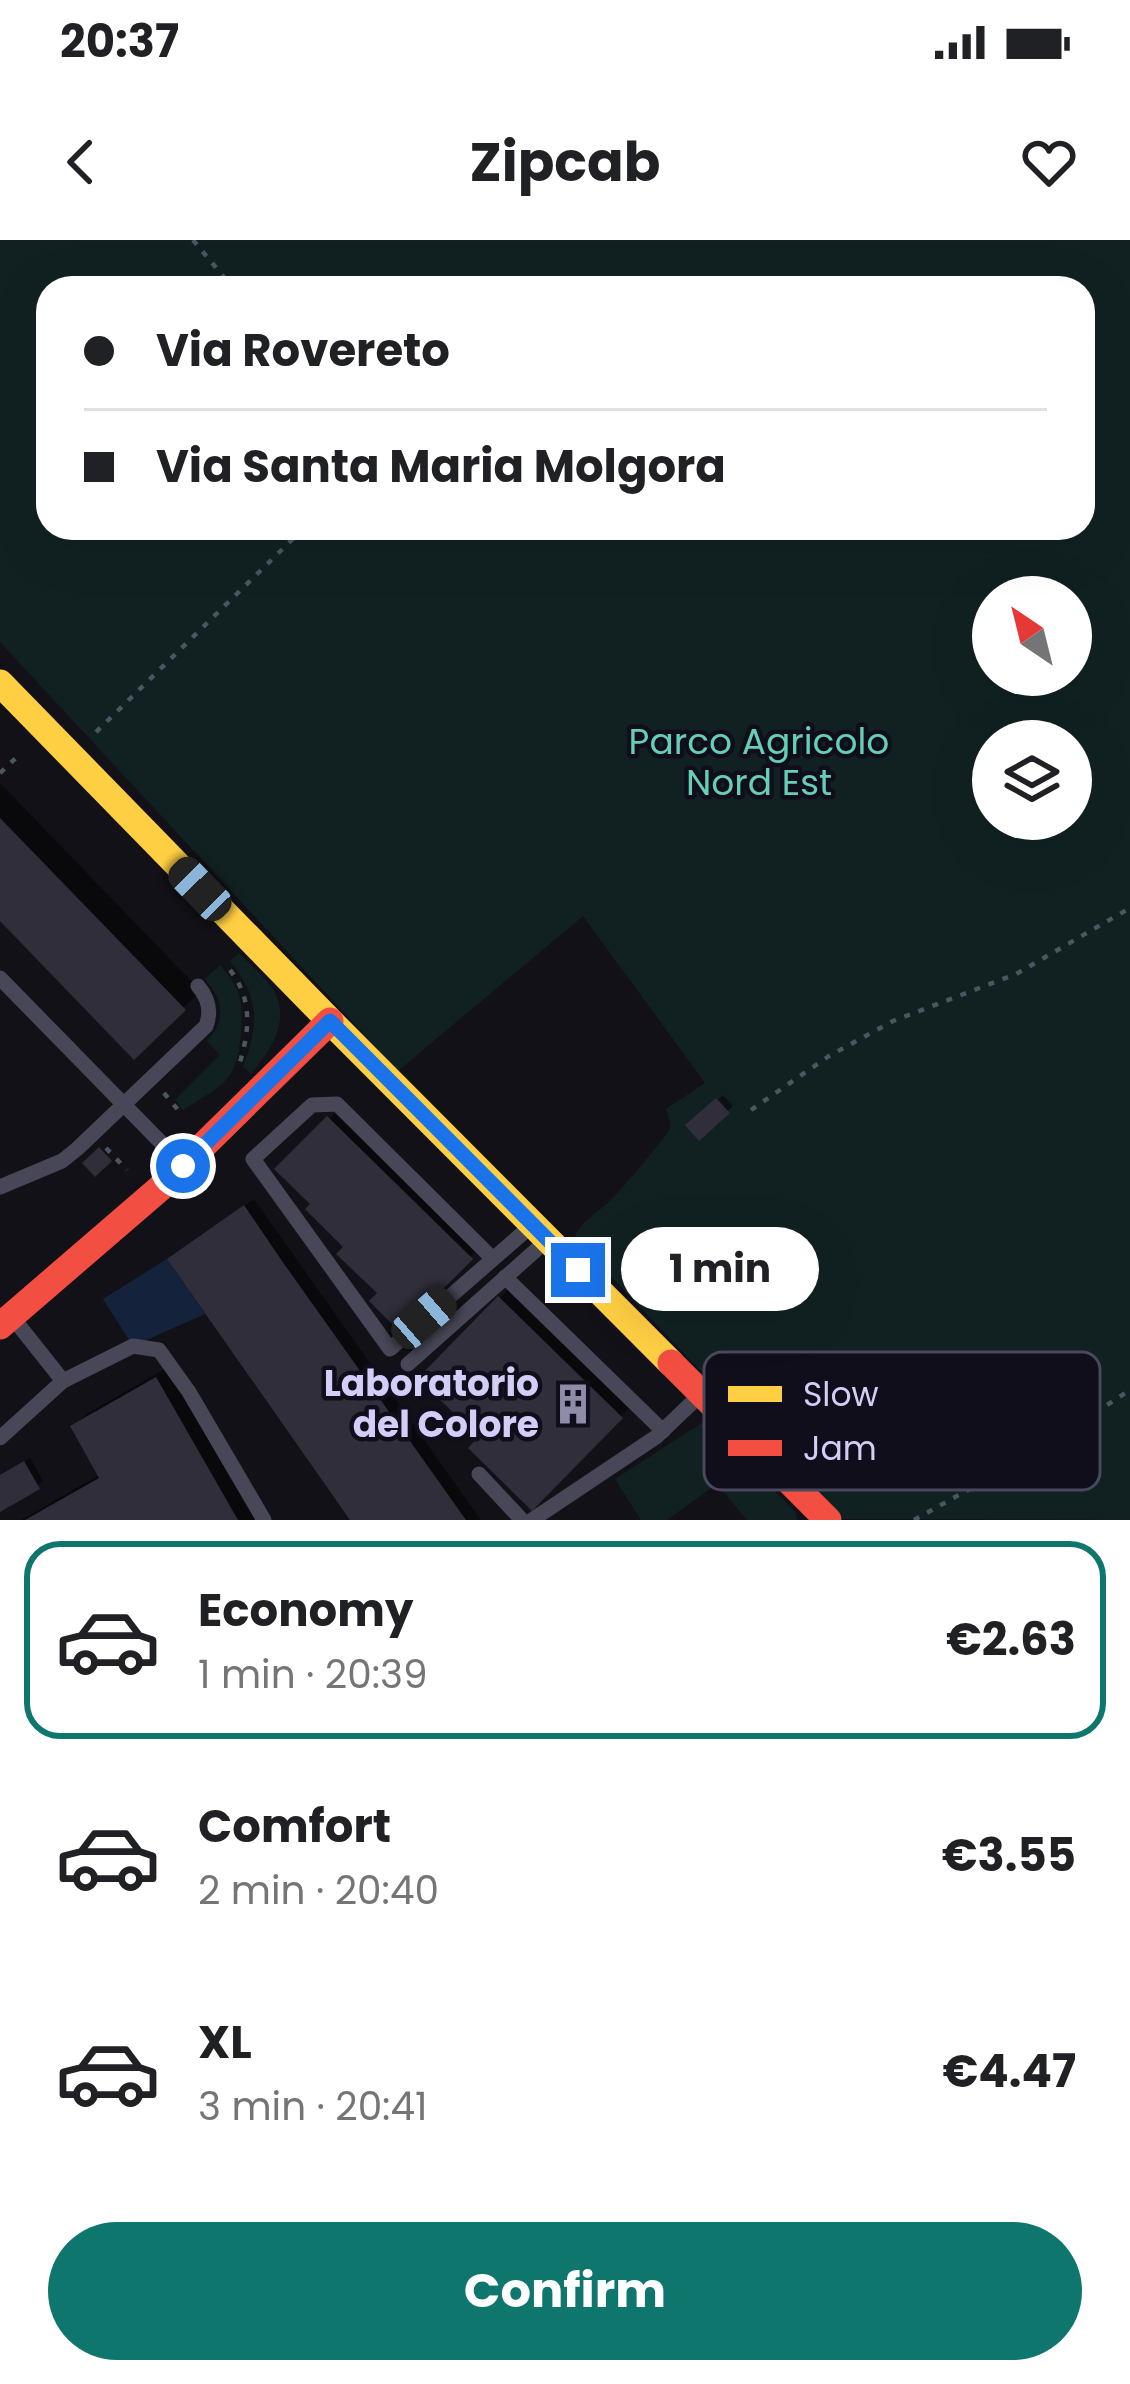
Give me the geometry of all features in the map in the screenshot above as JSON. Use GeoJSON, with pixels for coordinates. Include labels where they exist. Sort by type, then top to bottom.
{"type":"FeatureCollection","features":[{"type":"Feature","properties":{"kind":"street"},"geometry":{"type":"LineString","coordinates":[[0,682],[16,712],[70,757],[704,1398]]}},
{"type":"Feature","properties":{"kind":"street"},"geometry":{"type":"LineString","coordinates":[[6,1322],[183,1166],[330,1021]]}},
{"type":"Feature","properties":{"kind":"street"},"geometry":{"type":"LineString","coordinates":[[798,1490],[828,1520]]}},
{"type":"Feature","properties":{"kind":"lane"},"geometry":{"type":"LineString","coordinates":[[0,978],[183,1166]]}},
{"type":"Feature","properties":{"kind":"lane"},"geometry":{"type":"LineString","coordinates":[[0,1186],[62,1161],[206,1026],[209,1007],[198,986]]}},
{"type":"Feature","properties":{"kind":"lane"},"geometry":{"type":"LineString","coordinates":[[493,1258],[337,1104],[312,1105],[253,1160],[390,1348],[493,1258],[540,1232]]}},
{"type":"Feature","properties":{"kind":"lane"},"geometry":{"type":"LineString","coordinates":[[408,1364],[505,1277],[540,1232]]}},
{"type":"Feature","properties":{"kind":"lane"},"geometry":{"type":"LineString","coordinates":[[505,1277],[663,1431]]}},
{"type":"Feature","properties":{"kind":"lane"},"geometry":{"type":"LineString","coordinates":[[6,1322],[63,1382]]}},
{"type":"Feature","properties":{"kind":"lane"},"geometry":{"type":"LineString","coordinates":[[0,1438],[63,1382],[133,1346],[159,1350],[264,1520]]}},
{"type":"Feature","properties":{"kind":"lane"},"geometry":{"type":"LineString","coordinates":[[532,1520],[663,1431],[701,1395]]}},
{"type":"Feature","properties":{"kind":"lane"},"geometry":{"type":"LineString","coordinates":[[479,1474],[521,1520]]}},
{"type":"Feature","properties":{"kind":"path"},"geometry":{"type":"LineString","coordinates":[[193,240],[223,276]]}},
{"type":"Feature","properties":{"kind":"path"},"geometry":{"type":"LineString","coordinates":[[70,757],[292,540]]}},
{"type":"Feature","properties":{"kind":"path"},"geometry":{"type":"LineString","coordinates":[[0,773],[20,754],[10,744]]}},
{"type":"Feature","properties":{"kind":"path"},"geometry":{"type":"LineString","coordinates":[[751,1110],[830,1056],[893,1021],[1016,974],[1130,908]]}},
{"type":"Feature","properties":{"kind":"path"},"geometry":{"type":"LineString","coordinates":[[222,961],[246,997],[248,1018],[238,1069]]}},
{"type":"Feature","properties":{"kind":"path"},"geometry":{"type":"LineString","coordinates":[[152,1077],[183,1116]]}},
{"type":"Feature","properties":{"kind":"path"},"geometry":{"type":"LineString","coordinates":[[93,1134],[129,1176],[141,1156],[194,1110]]}},
{"type":"Feature","properties":{"kind":"path"},"geometry":{"type":"LineString","coordinates":[[1100,1410],[1130,1390]]}},
{"type":"Feature","properties":{"kind":"path"},"geometry":{"type":"LineString","coordinates":[[914,1520],[968,1490]]}},
{"type":"Feature","properties":{"kind":"green space","name":"Parco Agricolo Nord Est"},"geometry":{"type":"Polygon","coordinates":[[[0,240],[1130,240],[1130,1520],[841,1519],[813,1490],[1100,1490],[1100,1352],[704,1352],[704,1375],[577,1241],[579,1229],[614,1197],[668,1132],[666,1109],[705,1083],[583,916],[398,1071],[0,642],[0,240]]]}},
{"type":"Feature","properties":{"kind":"green space"},"geometry":{"type":"Polygon","coordinates":[[[239,953],[271,986],[279,1002],[279,1024],[271,1046],[251,1074],[243,1067],[254,1024],[252,999],[230,961],[239,953]]]}},
{"type":"Feature","properties":{"kind":"green space"},"geometry":{"type":"Polygon","coordinates":[[[220,965],[240,998],[237,1059],[225,1080],[183,1110],[175,1100],[220,1055],[207,1041],[218,1025],[220,1010],[205,979],[220,965]]]}},
{"type":"Feature","properties":{"kind":"green space"},"geometry":{"type":"Polygon","coordinates":[[[704,1421],[704,1490],[709,1490],[667,1520],[641,1520],[615,1479],[704,1421]]]}},
{"type":"Feature","properties":{"kind":"green space"},"geometry":{"type":"Polygon","coordinates":[[[722,1490],[774,1490],[797,1520],[747,1520],[722,1490]]]}},
{"type":"Feature","properties":{"kind":"water"},"geometry":{"type":"Polygon","coordinates":[[[167,1259],[205,1314],[133,1346],[103,1299],[167,1259]]]}},
{"type":"Feature","properties":{"kind":"building"},"geometry":{"type":"Polygon","coordinates":[[[0,818],[186,1010],[134,1060],[0,921],[0,818]]]}},
{"type":"Feature","properties":{"kind":"building"},"geometry":{"type":"Polygon","coordinates":[[[716,1098],[730,1113],[699,1141],[685,1125],[716,1098]]]}},
{"type":"Feature","properties":{"kind":"building"},"geometry":{"type":"Polygon","coordinates":[[[327,1116],[473,1259],[400,1332],[369,1301],[377,1293],[336,1254],[343,1247],[305,1209],[310,1204],[274,1169],[327,1116]]]}},
{"type":"Feature","properties":{"kind":"building"},"geometry":{"type":"Polygon","coordinates":[[[99,1147],[112,1161],[95,1177],[82,1163],[99,1147]]]}},
{"type":"Feature","properties":{"kind":"building"},"geometry":{"type":"Polygon","coordinates":[[[244,1205],[466,1520],[350,1520],[167,1259],[244,1205]]]}},
{"type":"Feature","properties":{"kind":"building"},"geometry":{"type":"Polygon","coordinates":[[[498,1296],[623,1418],[532,1511],[468,1448],[478,1437],[418,1378],[498,1296]]]}},
{"type":"Feature","properties":{"kind":"building"},"geometry":{"type":"Polygon","coordinates":[[[156,1377],[238,1520],[25,1520],[99,1478],[70,1426],[156,1377]]]}},
{"type":"Feature","properties":{"kind":"building"},"geometry":{"type":"Polygon","coordinates":[[[24,1461],[40,1489],[0,1512],[0,1475],[24,1461]]]}},
{"type":"Feature","properties":{"kind":"traffic: slow"},"geometry":{"type":"LineString","coordinates":[[0,683],[671,1363]]}},
{"type":"Feature","properties":{"kind":"traffic: jam"},"geometry":{"type":"LineString","coordinates":[[0,1326],[159,1189],[330,1021]]}},
{"type":"Feature","properties":{"kind":"traffic: jam"},"geometry":{"type":"LineString","coordinates":[[671,1363],[704,1396]]}},
{"type":"Feature","properties":{"kind":"traffic: jam"},"geometry":{"type":"LineString","coordinates":[[798,1490],[828,1520]]}},
{"type":"Feature","properties":{"kind":"place","name":"Laboratorio del Colore"},"geometry":{"type":"Point","coordinates":[573,1404]}},
{"type":"Feature","properties":{"kind":"route"},"geometry":{"type":"LineString","coordinates":[[183,1166],[330,1021],[578,1270]]}}]}
